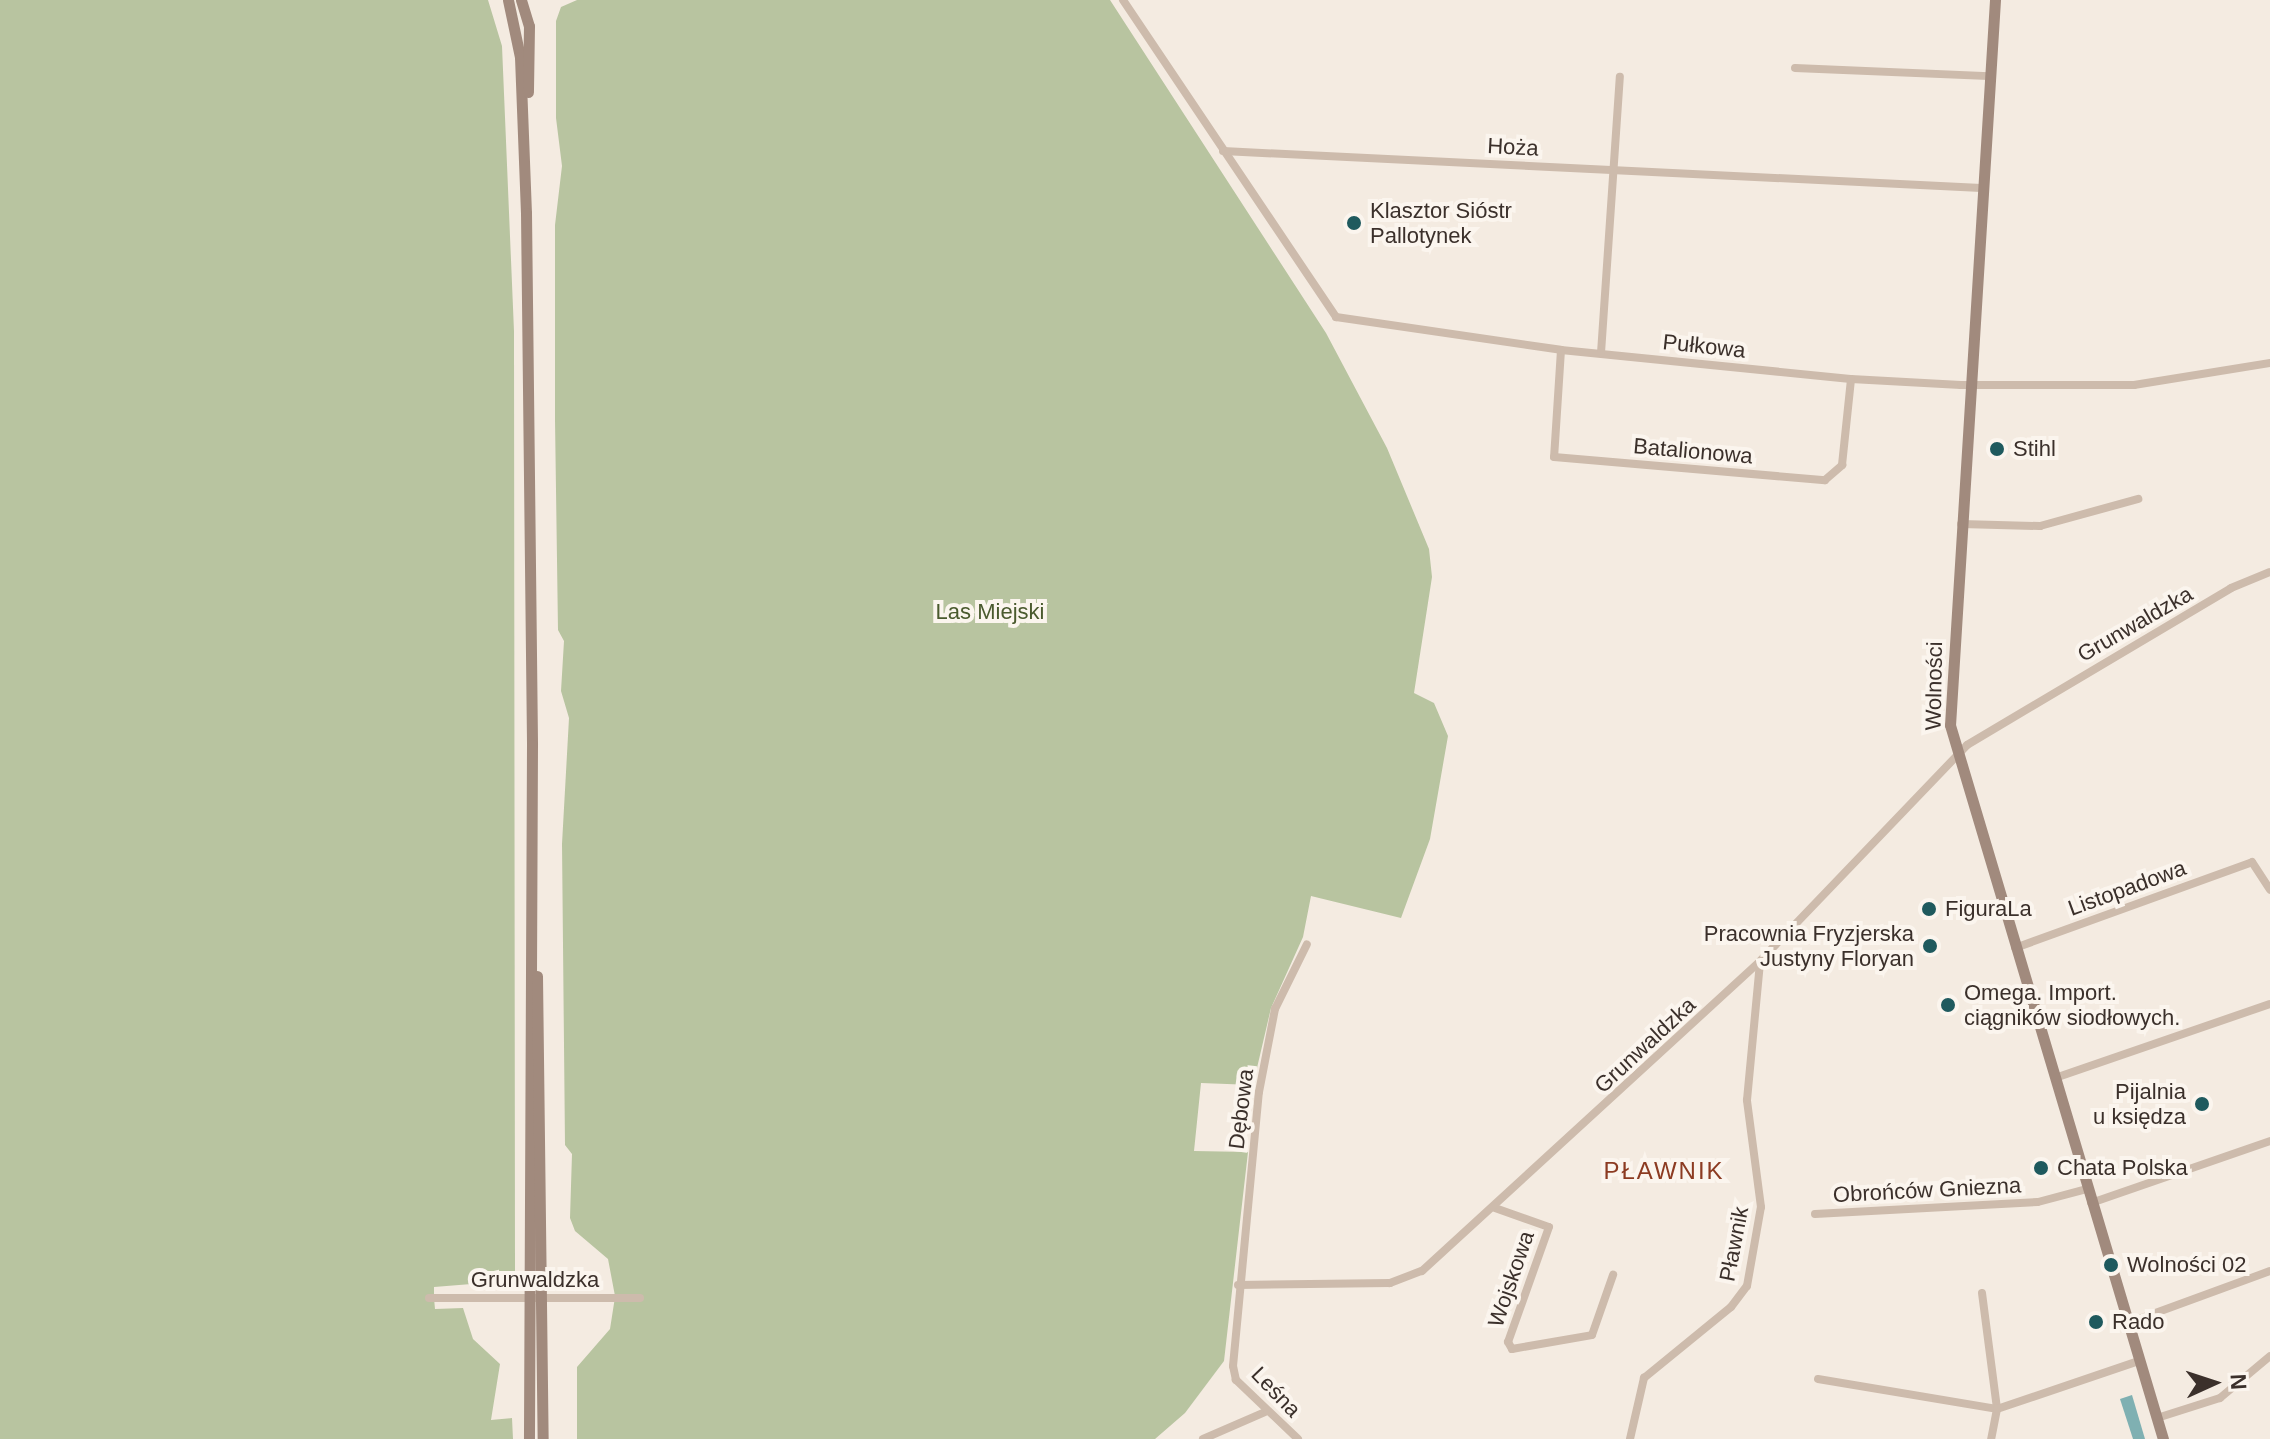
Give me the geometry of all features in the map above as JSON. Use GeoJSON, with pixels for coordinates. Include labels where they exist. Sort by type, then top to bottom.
{"type":"FeatureCollection","features":[{"type":"Feature","properties":{"kind":"main road"},"geometry":{"type":"LineString","coordinates":[[508,0],[520,57],[524,129],[531,904],[529,1439]]}},
{"type":"Feature","properties":{"kind":"main road"},"geometry":{"type":"LineString","coordinates":[[521,0],[531,60],[524,129]]}},
{"type":"Feature","properties":{"kind":"main road","name":"Wolności"},"geometry":{"type":"LineString","coordinates":[[1995,0],[1950,703],[1956,756],[2163,1439]]}},
{"type":"Feature","properties":{"kind":"main road"},"geometry":{"type":"LineString","coordinates":[[531,904],[539,1035],[543,1439]]}},
{"type":"Feature","properties":{"kind":"street"},"geometry":{"type":"LineString","coordinates":[[1123,0],[1223,151]]}},
{"type":"Feature","properties":{"kind":"street"},"geometry":{"type":"LineString","coordinates":[[1795,68],[1989,76]]}},
{"type":"Feature","properties":{"kind":"street"},"geometry":{"type":"LineString","coordinates":[[1601,353],[1620,77]]}},
{"type":"Feature","properties":{"kind":"street","name":"Hoża"},"geometry":{"type":"LineString","coordinates":[[1223,151],[1981,188]]}},
{"type":"Feature","properties":{"kind":"street","name":"Pułkowa"},"geometry":{"type":"LineString","coordinates":[[1223,151],[1336,317],[1561,350],[1851,379],[1968,385],[2134,385],[2270,363]]}},
{"type":"Feature","properties":{"kind":"street","name":"Batalionowa"},"geometry":{"type":"LineString","coordinates":[[1561,350],[1554,457],[1825,480],[1842,465],[1851,379]]}},
{"type":"Feature","properties":{"kind":"street"},"geometry":{"type":"LineString","coordinates":[[1961,524],[2040,526],[2138,499]]}},
{"type":"Feature","properties":{"kind":"street","name":"Grunwaldzka"},"geometry":{"type":"LineString","coordinates":[[1238,1285],[1406,1279],[1495,1208],[1760,961],[1977,737],[2231,588],[2270,572]]}},
{"type":"Feature","properties":{"kind":"street","name":"Listopadowa"},"geometry":{"type":"LineString","coordinates":[[2015,948],[2252,862],[2270,890]]}},
{"type":"Feature","properties":{"kind":"street","name":"Dębowa"},"geometry":{"type":"LineString","coordinates":[[1233,1366],[1238,1285],[1259,1092],[1275,1009],[1307,944]]}},
{"type":"Feature","properties":{"kind":"street","name":"Pławnik"},"geometry":{"type":"LineString","coordinates":[[1630,1439],[1644,1378],[1731,1307],[1747,1286],[1761,1207],[1747,1100],[1760,961]]}},
{"type":"Feature","properties":{"kind":"street"},"geometry":{"type":"LineString","coordinates":[[2055,1078],[2270,1004]]}},
{"type":"Feature","properties":{"kind":"street"},"geometry":{"type":"LineString","coordinates":[[2091,1203],[2270,1141]]}},
{"type":"Feature","properties":{"kind":"street","name":"Obrońców Gniezna"},"geometry":{"type":"LineString","coordinates":[[1815,1214],[2038,1202],[2087,1189]]}},
{"type":"Feature","properties":{"kind":"street","name":"Wojskowa"},"geometry":{"type":"LineString","coordinates":[[1495,1208],[1549,1227],[1508,1342],[1512,1349],[1592,1335],[1602,1319],[1613,1275]]}},
{"type":"Feature","properties":{"kind":"street"},"geometry":{"type":"LineString","coordinates":[[2128,1323],[2270,1271]]}},
{"type":"Feature","properties":{"kind":"street"},"geometry":{"type":"LineString","coordinates":[[1982,1293],[1997,1409],[1991,1439]]}},
{"type":"Feature","properties":{"kind":"street","name":"Grunwaldzka"},"geometry":{"type":"LineString","coordinates":[[429,1298],[640,1298]]}},
{"type":"Feature","properties":{"kind":"street"},"geometry":{"type":"LineString","coordinates":[[2157,1418],[2220,1398],[2270,1356]]}},
{"type":"Feature","properties":{"kind":"street"},"geometry":{"type":"LineString","coordinates":[[1818,1379],[1997,1409],[2139,1361]]}},
{"type":"Feature","properties":{"kind":"street","name":"Leśna"},"geometry":{"type":"LineString","coordinates":[[1233,1366],[1236,1380],[1265,1412],[1298,1439]]}},
{"type":"Feature","properties":{"kind":"street"},"geometry":{"type":"LineString","coordinates":[[1203,1439],[1265,1412]]}},
{"type":"Feature","properties":{"kind":"green space","name":"Las Miejski"},"geometry":{"type":"Polygon","coordinates":[[[0,0],[488,0],[502,46],[514,331],[515,1271],[509,1281],[434,1287],[434,1296],[615,1296],[608,1259],[575,1231],[570,1218],[572,1154],[565,1145],[562,844],[569,718],[561,691],[564,641],[558,630],[555,420],[555,225],[562,166],[556,118],[556,21],[561,7],[577,0],[1110,0],[1326,333],[1387,448],[1429,549],[1432,577],[1414,693],[1434,703],[1448,736],[1430,839],[1401,918],[1311,896],[1303,937],[1271,1008],[1253,1085],[1201,1083],[1194,1151],[1248,1152],[1224,1361],[1185,1413],[1155,1439],[577,1439],[577,1367],[610,1329],[615,1297],[434,1298],[435,1309],[463,1308],[473,1339],[500,1364],[491,1420],[512,1418],[513,1439],[0,1439],[0,0]]]}},
{"type":"Feature","properties":{"kind":"water"},"geometry":{"type":"Polygon","coordinates":[[[2132,1395],[2145,1439],[2133,1439],[2120,1399],[2132,1395]]]}},
{"type":"Feature","properties":{"kind":"place","name":"Klasztor Sióstr Pallotynek"},"geometry":{"type":"Point","coordinates":[1354,223]}},
{"type":"Feature","properties":{"kind":"place","name":"Stihl"},"geometry":{"type":"Point","coordinates":[1997,449]}},
{"type":"Feature","properties":{"kind":"place","name":"FiguraLa"},"geometry":{"type":"Point","coordinates":[1929,909]}},
{"type":"Feature","properties":{"kind":"place","name":"Pracownia Fryzjerska Justyny Floryan"},"geometry":{"type":"Point","coordinates":[1930,946]}},
{"type":"Feature","properties":{"kind":"place","name":"Omega. Import. ciągników siodłowych."},"geometry":{"type":"Point","coordinates":[1948,1005]}},
{"type":"Feature","properties":{"kind":"place","name":"Pijalnia u księdza"},"geometry":{"type":"Point","coordinates":[2202,1104]}},
{"type":"Feature","properties":{"kind":"place","name":"Chata Polska"},"geometry":{"type":"Point","coordinates":[2041,1168]}},
{"type":"Feature","properties":{"kind":"place","name":"Wolności 02"},"geometry":{"type":"Point","coordinates":[2111,1265]}},
{"type":"Feature","properties":{"kind":"place","name":"Rado"},"geometry":{"type":"Point","coordinates":[2096,1322]}},
{"type":"Feature","properties":{"kind":"district","name":"PŁAWNIK"},"geometry":{"type":"Point","coordinates":[1664,1171]}}]}
